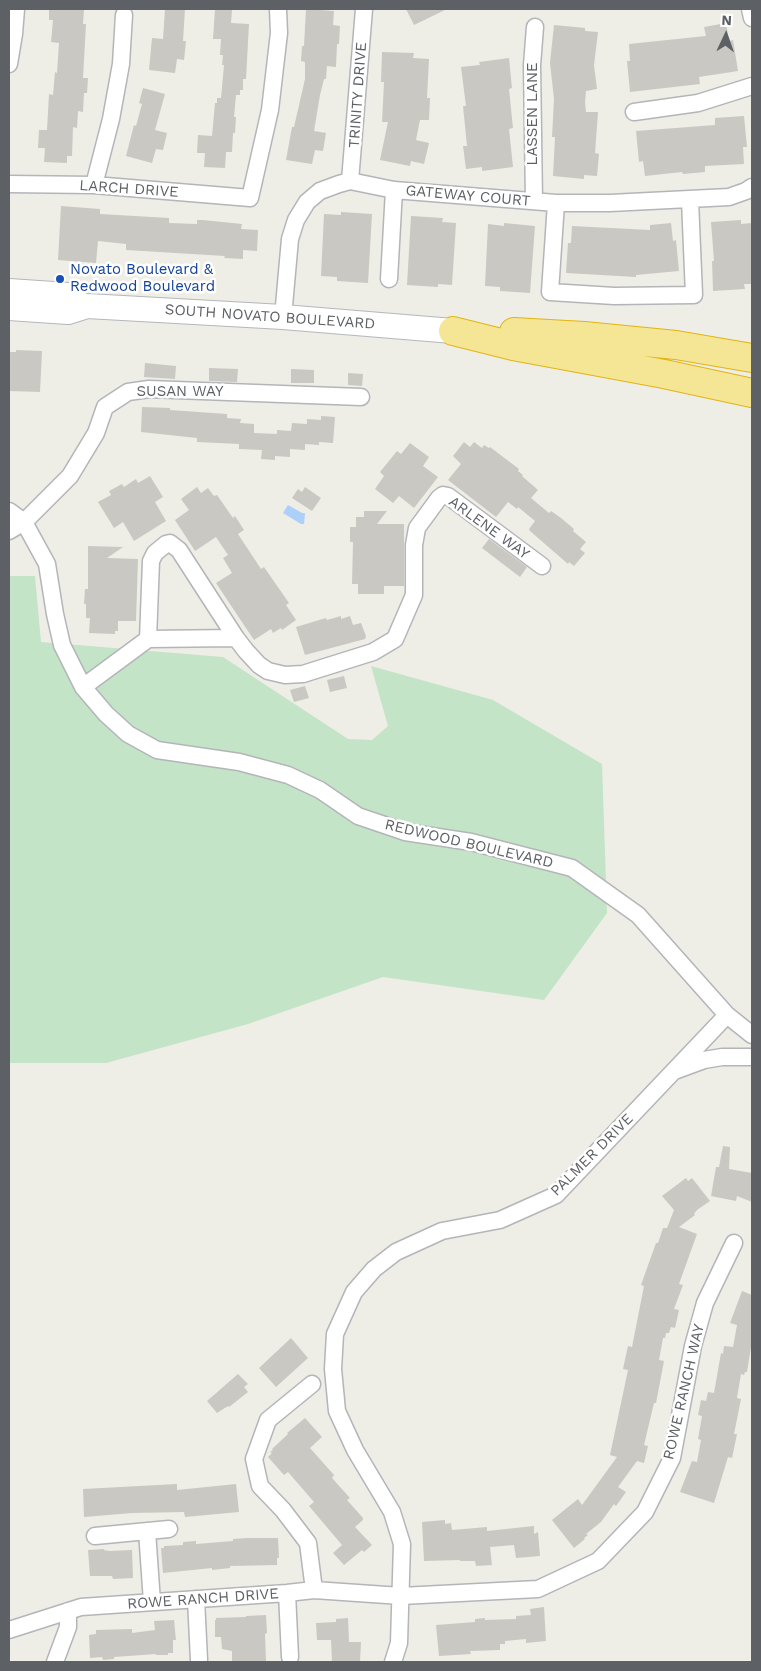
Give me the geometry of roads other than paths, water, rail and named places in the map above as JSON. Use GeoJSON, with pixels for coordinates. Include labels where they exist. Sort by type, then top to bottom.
{"type":"FeatureCollection","features":[{"type":"Feature","properties":{"kind":"highway"},"geometry":{"type":"LineString","coordinates":[[453,331],[567,334],[676,346],[752,358]]}},
{"type":"Feature","properties":{"kind":"highway"},"geometry":{"type":"LineString","coordinates":[[453,331],[513,346],[752,393]]}},
{"type":"Feature","properties":{"kind":"highway"},"geometry":{"type":"LineString","coordinates":[[676,346],[752,346]]}},
{"type":"Feature","properties":{"kind":"highway"},"geometry":{"type":"LineString","coordinates":[[595,361],[752,380]]}},
{"type":"Feature","properties":{"kind":"main road","name":"SOUTH NOVATO BOULEVARD"},"geometry":{"type":"LineString","coordinates":[[9,291],[68,295],[87,306]]}},
{"type":"Feature","properties":{"kind":"main road","name":"SOUTH NOVATO BOULEVARD"},"geometry":{"type":"LineString","coordinates":[[9,308],[68,312],[87,306],[284,317],[453,331]]}},
{"type":"Feature","properties":{"kind":"street"},"geometry":{"type":"LineString","coordinates":[[9,64],[16,9]]}},
{"type":"Feature","properties":{"kind":"street","name":"LARCH DRIVE"},"geometry":{"type":"LineString","coordinates":[[9,184],[94,185],[250,198],[270,110],[279,33],[278,9]]}},
{"type":"Feature","properties":{"kind":"street","name":"TRINITY DRIVE"},"geometry":{"type":"LineString","coordinates":[[350,181],[364,9]]}},
{"type":"Feature","properties":{"kind":"street"},"geometry":{"type":"LineString","coordinates":[[750,9],[752,18]]}},
{"type":"Feature","properties":{"kind":"street"},"geometry":{"type":"LineString","coordinates":[[94,185],[112,119],[121,64],[124,15]]}},
{"type":"Feature","properties":{"kind":"street","name":"LASSEN LANE"},"geometry":{"type":"LineString","coordinates":[[534,202],[532,64],[535,27]]}},
{"type":"Feature","properties":{"kind":"street"},"geometry":{"type":"LineString","coordinates":[[634,112],[698,103],[752,86]]}},
{"type":"Feature","properties":{"kind":"street","name":"GATEWAY COURT"},"geometry":{"type":"LineString","coordinates":[[284,317],[290,239],[296,220],[307,202],[320,191],[350,181],[394,190],[556,203],[610,203],[729,197],[752,187]]}},
{"type":"Feature","properties":{"kind":"street"},"geometry":{"type":"LineString","coordinates":[[389,279],[394,190]]}},
{"type":"Feature","properties":{"kind":"street"},"geometry":{"type":"LineString","coordinates":[[556,203],[550,292],[614,296],[694,295],[690,200]]}},
{"type":"Feature","properties":{"kind":"street","name":"SUSAN WAY"},"geometry":{"type":"LineString","coordinates":[[9,531],[24,522],[70,476],[96,433],[105,407],[128,392],[149,389],[361,397]]}},
{"type":"Feature","properties":{"kind":"street","name":"ARLENE WAY"},"geometry":{"type":"LineString","coordinates":[[148,639],[151,561],[161,547],[170,543],[178,550],[236,638],[259,665],[268,671],[285,675],[303,674],[373,652],[395,639],[414,595],[414,546],[417,528],[443,495],[448,496],[542,566]]}},
{"type":"Feature","properties":{"kind":"street","name":"REDWOOD BOULEVARD"},"geometry":{"type":"LineString","coordinates":[[9,511],[24,522],[47,564],[62,645],[83,687],[106,714],[128,734],[157,750],[239,762],[288,775],[320,790],[358,816],[405,832],[471,842],[572,868],[638,915],[727,1015],[752,1035]]}},
{"type":"Feature","properties":{"kind":"street"},"geometry":{"type":"LineString","coordinates":[[83,687],[148,639],[236,638]]}},
{"type":"Feature","properties":{"kind":"street","name":"PALMER DRIVE"},"geometry":{"type":"LineString","coordinates":[[393,1662],[398,1643],[402,1544],[392,1512],[355,1450],[337,1412],[333,1369],[335,1334],[354,1292],[374,1270],[396,1252],[442,1231],[500,1220],[556,1195],[727,1015]]}},
{"type":"Feature","properties":{"kind":"street"},"geometry":{"type":"LineString","coordinates":[[674,1070],[704,1060],[722,1057],[752,1057]]}},
{"type":"Feature","properties":{"kind":"street","name":"ROWE RANCH WAY"},"geometry":{"type":"LineString","coordinates":[[401,1596],[538,1589],[598,1561],[645,1512],[672,1458],[693,1346],[705,1303],[734,1243]]}},
{"type":"Feature","properties":{"kind":"street"},"geometry":{"type":"LineString","coordinates":[[312,1384],[268,1420],[254,1459],[260,1486],[283,1510],[308,1543],[314,1590]]}},
{"type":"Feature","properties":{"kind":"street"},"geometry":{"type":"LineString","coordinates":[[95,1536],[169,1529]]}},
{"type":"Feature","properties":{"kind":"street"},"geometry":{"type":"LineString","coordinates":[[147,1531],[152,1602]]}},
{"type":"Feature","properties":{"kind":"street","name":"ROWE RANCH DRIVE"},"geometry":{"type":"LineString","coordinates":[[9,1630],[81,1607],[314,1590],[401,1596]]}},
{"type":"Feature","properties":{"kind":"street"},"geometry":{"type":"LineString","coordinates":[[287,1593],[290,1657]]}},
{"type":"Feature","properties":{"kind":"street"},"geometry":{"type":"LineString","coordinates":[[196,1599],[199,1660]]}},
{"type":"Feature","properties":{"kind":"street"},"geometry":{"type":"LineString","coordinates":[[55,1662],[68,1627],[68,1611]]}},
{"type":"Feature","properties":{"kind":"water"},"geometry":{"type":"Polygon","coordinates":[[[288,505],[305,513],[304,524],[283,513],[288,505]]]}},
{"type":"Feature","properties":{"kind":"place","name":"Novato Boulevard & Redwood Boulevard"},"geometry":{"type":"Point","coordinates":[60,279]}}]}
